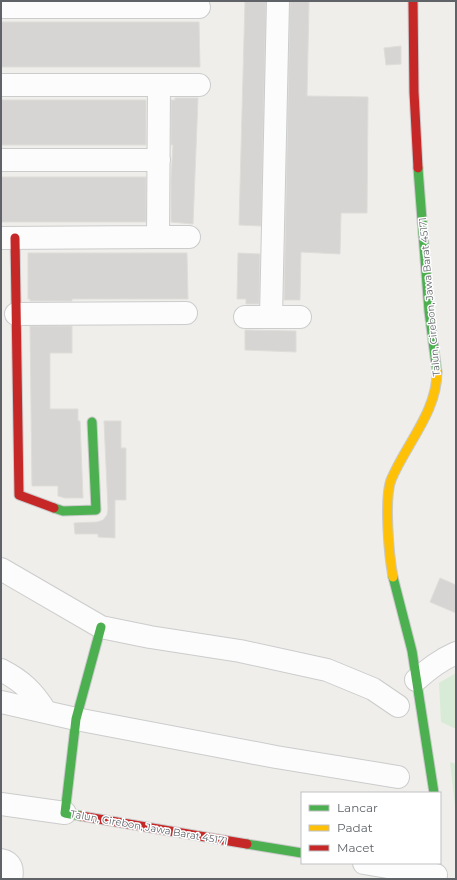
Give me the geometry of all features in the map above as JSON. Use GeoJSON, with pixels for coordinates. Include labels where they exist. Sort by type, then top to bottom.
{"type":"FeatureCollection","features":[{"type":"Feature","properties":{"kind":"street"},"geometry":{"type":"LineString","coordinates":[[271,317],[278,1]]}},
{"type":"Feature","properties":{"kind":"street","name":"Talun, Cirebon, Jawa Barat 45171"},"geometry":{"type":"LineString","coordinates":[[413,1],[414,92],[429,312],[437,373],[434,396],[429,409],[391,481],[388,497],[388,530],[392,571],[412,651],[434,792]]}},
{"type":"Feature","properties":{"kind":"street"},"geometry":{"type":"LineString","coordinates":[[1,7],[199,7]]}},
{"type":"Feature","properties":{"kind":"street"},"geometry":{"type":"LineString","coordinates":[[1,85],[199,86]]}},
{"type":"Feature","properties":{"kind":"street"},"geometry":{"type":"LineString","coordinates":[[158,237],[159,85]]}},
{"type":"Feature","properties":{"kind":"street"},"geometry":{"type":"LineString","coordinates":[[1,160],[159,160]]}},
{"type":"Feature","properties":{"kind":"street"},"geometry":{"type":"LineString","coordinates":[[92,422],[96,510],[63,511],[19,495],[16,314],[8,238],[190,237]]}},
{"type":"Feature","properties":{"kind":"street"},"geometry":{"type":"LineString","coordinates":[[16,314],[186,313]]}},
{"type":"Feature","properties":{"kind":"street"},"geometry":{"type":"LineString","coordinates":[[245,317],[300,317]]}},
{"type":"Feature","properties":{"kind":"street"},"geometry":{"type":"LineString","coordinates":[[1,569],[101,627],[150,637],[240,651],[327,670],[374,689],[398,706]]}},
{"type":"Feature","properties":{"kind":"street","name":"Talun, Cirebon, Jawa Barat 45171"},"geometry":{"type":"LineString","coordinates":[[101,627],[76,719],[65,813],[301,853]]}},
{"type":"Feature","properties":{"kind":"street"},"geometry":{"type":"LineString","coordinates":[[416,680],[436,663],[456,653]]}},
{"type":"Feature","properties":{"kind":"street"},"geometry":{"type":"LineString","coordinates":[[1,670],[26,686],[36,696],[46,712]]}},
{"type":"Feature","properties":{"kind":"street"},"geometry":{"type":"LineString","coordinates":[[1,702],[76,719],[276,757],[398,777]]}},
{"type":"Feature","properties":{"kind":"street"},"geometry":{"type":"LineString","coordinates":[[1,804],[65,813]]}},
{"type":"Feature","properties":{"kind":"street"},"geometry":{"type":"LineString","coordinates":[[372,864],[436,872]]}},
{"type":"Feature","properties":{"kind":"green space"},"geometry":{"type":"Polygon","coordinates":[[[456,673],[456,729],[441,722],[439,683],[456,673]]]}},
{"type":"Feature","properties":{"kind":"green space"},"geometry":{"type":"Polygon","coordinates":[[[450,762],[456,764],[456,815],[450,762]]]}},
{"type":"Feature","properties":{"kind":"building"},"geometry":{"type":"Polygon","coordinates":[[[245,1],[266,1],[261,226],[239,225],[245,1]]]}},
{"type":"Feature","properties":{"kind":"building"},"geometry":{"type":"Polygon","coordinates":[[[290,1],[309,1],[307,96],[368,97],[367,213],[341,213],[340,254],[301,252],[300,300],[284,300],[290,1]]]}},
{"type":"Feature","properties":{"kind":"building"},"geometry":{"type":"Polygon","coordinates":[[[1,22],[199,22],[200,67],[1,67],[1,22]]]}},
{"type":"Feature","properties":{"kind":"building"},"geometry":{"type":"Polygon","coordinates":[[[401,46],[401,64],[386,65],[384,48],[401,46]]]}},
{"type":"Feature","properties":{"kind":"building"},"geometry":{"type":"Polygon","coordinates":[[[175,98],[198,98],[193,224],[171,222],[173,145],[171,145],[171,100],[175,100],[175,98]]]}},
{"type":"Feature","properties":{"kind":"building"},"geometry":{"type":"Polygon","coordinates":[[[1,100],[146,100],[146,145],[1,145],[1,100]]]}},
{"type":"Feature","properties":{"kind":"building"},"geometry":{"type":"Polygon","coordinates":[[[1,177],[146,177],[146,222],[1,222],[1,177]]]}},
{"type":"Feature","properties":{"kind":"building"},"geometry":{"type":"Polygon","coordinates":[[[28,253],[187,253],[188,299],[72,299],[72,301],[30,301],[30,299],[28,299],[28,253]]]}},
{"type":"Feature","properties":{"kind":"building"},"geometry":{"type":"Polygon","coordinates":[[[238,253],[260,254],[259,304],[246,304],[246,299],[237,299],[238,253]]]}},
{"type":"Feature","properties":{"kind":"building"},"geometry":{"type":"Polygon","coordinates":[[[30,326],[72,326],[72,353],[50,353],[50,409],[78,409],[78,421],[80,421],[83,498],[65,498],[58,496],[58,486],[32,486],[30,326]]]}},
{"type":"Feature","properties":{"kind":"building"},"geometry":{"type":"Polygon","coordinates":[[[245,330],[296,331],[296,352],[245,350],[245,330]]]}},
{"type":"Feature","properties":{"kind":"building"},"geometry":{"type":"Polygon","coordinates":[[[104,421],[121,421],[121,448],[126,448],[126,500],[115,500],[115,538],[98,537],[98,534],[75,534],[74,523],[97,522],[103,520],[107,515],[104,421]]]}},
{"type":"Feature","properties":{"kind":"building"},"geometry":{"type":"Polygon","coordinates":[[[440,578],[456,585],[456,613],[430,602],[440,578]]]}},
{"type":"Feature","properties":{"kind":"traffic: fast"},"geometry":{"type":"LineString","coordinates":[[418,168],[429,311],[437,372]]}},
{"type":"Feature","properties":{"kind":"traffic: fast"},"geometry":{"type":"LineString","coordinates":[[54,508],[63,511],[96,510],[92,422]]}},
{"type":"Feature","properties":{"kind":"traffic: fast"},"geometry":{"type":"LineString","coordinates":[[393,577],[412,651],[434,792]]}},
{"type":"Feature","properties":{"kind":"traffic: fast"},"geometry":{"type":"LineString","coordinates":[[81,816],[65,813],[76,719],[101,627]]}},
{"type":"Feature","properties":{"kind":"traffic: fast"},"geometry":{"type":"LineString","coordinates":[[247,844],[301,853]]}},
{"type":"Feature","properties":{"kind":"traffic: slow"},"geometry":{"type":"LineString","coordinates":[[393,577],[388,528],[389,489],[397,467],[420,428],[432,401],[436,387],[437,372]]}},
{"type":"Feature","properties":{"kind":"traffic: jam"},"geometry":{"type":"LineString","coordinates":[[413,1],[414,92],[418,168]]}},
{"type":"Feature","properties":{"kind":"traffic: jam"},"geometry":{"type":"LineString","coordinates":[[15,238],[19,495],[54,508]]}},
{"type":"Feature","properties":{"kind":"traffic: jam"},"geometry":{"type":"LineString","coordinates":[[81,816],[247,844]]}}]}
